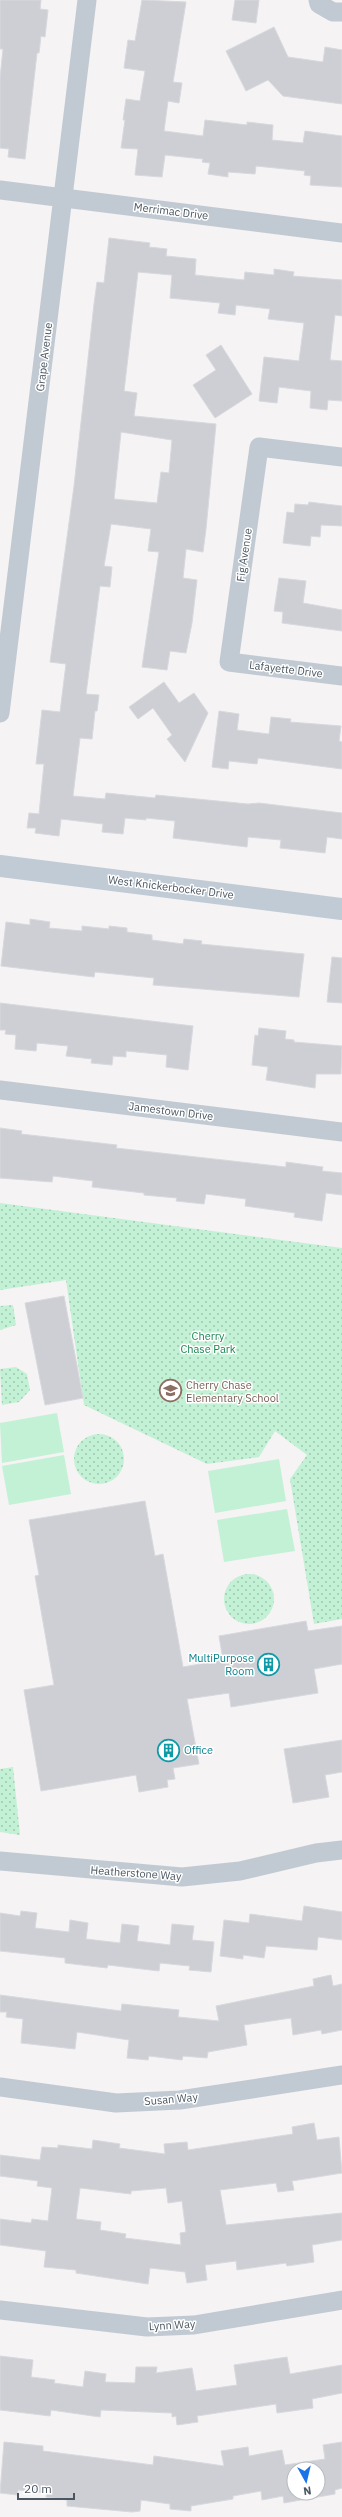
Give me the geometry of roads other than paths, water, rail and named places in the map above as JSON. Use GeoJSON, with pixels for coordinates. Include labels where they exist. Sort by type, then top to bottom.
{"type":"FeatureCollection","features":[{"type":"Feature","properties":{"kind":"street","name":"Grape Avenue"},"geometry":{"type":"LineString","coordinates":[[0,713],[87,0]]}},
{"type":"Feature","properties":{"kind":"street"},"geometry":{"type":"LineString","coordinates":[[319,2],[332,12],[342,12]]}},
{"type":"Feature","properties":{"kind":"street","name":"Merrimac Drive"},"geometry":{"type":"LineString","coordinates":[[0,190],[342,233]]}},
{"type":"Feature","properties":{"kind":"street","name":"Fig Avenue"},"geometry":{"type":"LineString","coordinates":[[229,662],[259,447],[342,457]]}},
{"type":"Feature","properties":{"kind":"street","name":"Lafayette Drive"},"geometry":{"type":"LineString","coordinates":[[229,662],[342,676]]}},
{"type":"Feature","properties":{"kind":"street","name":"West Knickerbocker Drive"},"geometry":{"type":"LineString","coordinates":[[0,866],[342,909]]}},
{"type":"Feature","properties":{"kind":"street","name":"Jamestown Drive"},"geometry":{"type":"LineString","coordinates":[[0,1090],[342,1132]]}},
{"type":"Feature","properties":{"kind":"street","name":"Heatherstone Way"},"geometry":{"type":"LineString","coordinates":[[0,1861],[182,1877],[240,1871],[316,1853],[342,1850]]}},
{"type":"Feature","properties":{"kind":"street","name":"Susan Way"},"geometry":{"type":"LineString","coordinates":[[0,2087],[116,2103],[180,2100],[342,2075]]}},
{"type":"Feature","properties":{"kind":"street","name":"Lynn Way"},"geometry":{"type":"LineString","coordinates":[[0,2310],[147,2327],[194,2325],[342,2300]]}},
{"type":"Feature","properties":{"kind":"place","name":"Cherry Chase Elementary School"},"geometry":{"type":"Point","coordinates":[171,1391]}},
{"type":"Feature","properties":{"kind":"place","name":"MultiPurpose Room"},"geometry":{"type":"Point","coordinates":[269,1664]}},
{"type":"Feature","properties":{"kind":"place","name":"Office"},"geometry":{"type":"Point","coordinates":[168,1750]}},
{"type":"Feature","properties":{"kind":"park label","name":"Cherry Chase Park"},"geometry":{"type":"Point","coordinates":[208,1342]}}]}
